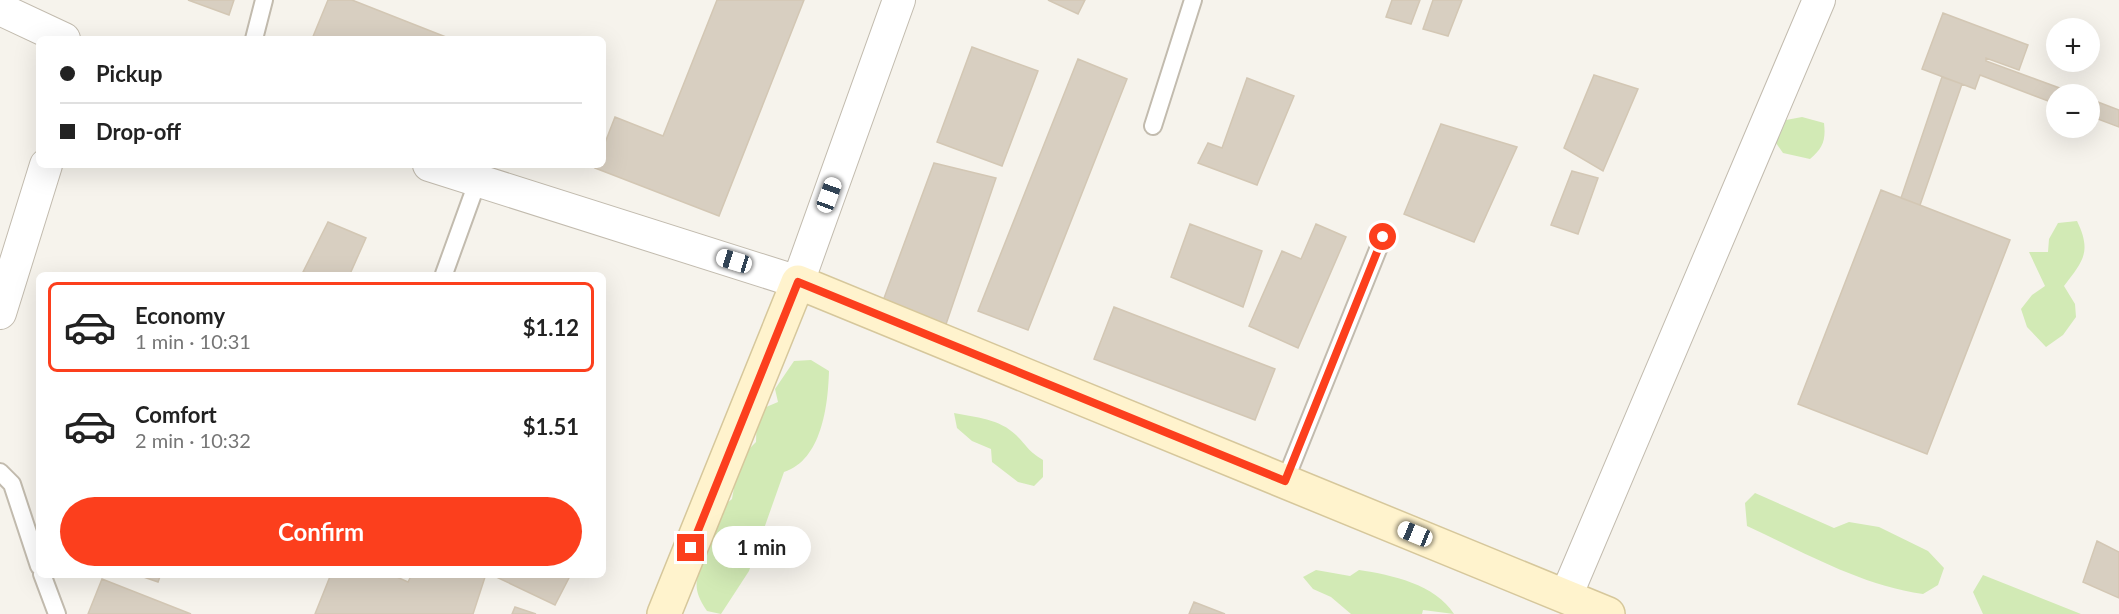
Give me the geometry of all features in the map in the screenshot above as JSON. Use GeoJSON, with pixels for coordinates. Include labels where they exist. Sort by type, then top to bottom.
{"type":"FeatureCollection","features":[{"type":"Feature","properties":{"kind":"street"},"geometry":{"type":"LineString","coordinates":[[664,614],[798,282],[899,0]]}},
{"type":"Feature","properties":{"kind":"street"},"geometry":{"type":"LineString","coordinates":[[1566,596],[1819,0]]}},
{"type":"Feature","properties":{"kind":"street"},"geometry":{"type":"LineString","coordinates":[[0,9],[58,36]]}},
{"type":"Feature","properties":{"kind":"street"},"geometry":{"type":"LineString","coordinates":[[0,313],[45,168]]}},
{"type":"Feature","properties":{"kind":"street"},"geometry":{"type":"LineString","coordinates":[[439,168],[798,282],[1608,614]]}},
{"type":"Feature","properties":{"kind":"lane"},"geometry":{"type":"LineString","coordinates":[[255,36],[264,0]]}},
{"type":"Feature","properties":{"kind":"lane"},"geometry":{"type":"LineString","coordinates":[[1154,126],[1192,0]]}},
{"type":"Feature","properties":{"kind":"lane"},"geometry":{"type":"LineString","coordinates":[[445,272],[478,180]]}},
{"type":"Feature","properties":{"kind":"lane"},"geometry":{"type":"LineString","coordinates":[[1285,481],[1383,237]]}},
{"type":"Feature","properties":{"kind":"lane"},"geometry":{"type":"LineString","coordinates":[[0,472],[12,484],[36,557]]}},
{"type":"Feature","properties":{"kind":"lane"},"geometry":{"type":"LineString","coordinates":[[44,578],[57,614]]}},
{"type":"Feature","properties":{"kind":"green space"},"geometry":{"type":"Polygon","coordinates":[[[1802,117],[1824,123],[1823,143],[1810,159],[1783,153],[1776,143],[1786,120],[1802,117]]]}},
{"type":"Feature","properties":{"kind":"green space"},"geometry":{"type":"Polygon","coordinates":[[[2077,221],[2084,241],[2083,256],[2064,286],[2075,304],[2076,317],[2063,335],[2046,347],[2027,327],[2021,309],[2032,295],[2045,286],[2029,252],[2048,252],[2049,239],[2058,223],[2077,221]]]}},
{"type":"Feature","properties":{"kind":"green space"},"geometry":{"type":"Polygon","coordinates":[[[811,360],[829,371],[824,415],[815,444],[797,466],[784,472],[749,571],[721,614],[707,611],[697,592],[698,578],[710,545],[716,512],[732,499],[739,459],[756,442],[757,411],[778,402],[775,389],[794,361],[811,360]]]}},
{"type":"Feature","properties":{"kind":"green space"},"geometry":{"type":"Polygon","coordinates":[[[954,413],[987,419],[1010,430],[1043,460],[1043,477],[1034,486],[1018,482],[992,462],[991,449],[972,441],[957,428],[954,413]]]}},
{"type":"Feature","properties":{"kind":"green space"},"geometry":{"type":"Polygon","coordinates":[[[1755,493],[1834,528],[1849,522],[1879,527],[1928,551],[1944,568],[1938,585],[1923,594],[1877,583],[1833,566],[1747,526],[1745,503],[1755,493]]]}},
{"type":"Feature","properties":{"kind":"green space"},"geometry":{"type":"Polygon","coordinates":[[[1316,570],[1350,576],[1359,570],[1399,578],[1436,595],[1454,614],[1423,610],[1422,614],[1351,614],[1331,597],[1313,589],[1303,577],[1316,570]]]}},
{"type":"Feature","properties":{"kind":"green space"},"geometry":{"type":"Polygon","coordinates":[[[1983,575],[2081,614],[1983,614],[1973,592],[1983,575]]]}},
{"type":"Feature","properties":{"kind":"building"},"geometry":{"type":"Polygon","coordinates":[[[188,0],[234,0],[229,15],[188,0]]]}},
{"type":"Feature","properties":{"kind":"building"},"geometry":{"type":"Polygon","coordinates":[[[328,0],[352,0],[443,36],[313,36],[328,0]]]}},
{"type":"Feature","properties":{"kind":"building"},"geometry":{"type":"Polygon","coordinates":[[[717,0],[804,0],[719,216],[595,168],[606,168],[606,140],[615,117],[663,136],[717,0]]]}},
{"type":"Feature","properties":{"kind":"building"},"geometry":{"type":"Polygon","coordinates":[[[1048,0],[1085,0],[1078,14],[1048,0]]]}},
{"type":"Feature","properties":{"kind":"building"},"geometry":{"type":"Polygon","coordinates":[[[1392,0],[1420,0],[1411,24],[1386,17],[1392,0]]]}},
{"type":"Feature","properties":{"kind":"building"},"geometry":{"type":"Polygon","coordinates":[[[1433,0],[1462,0],[1448,36],[1423,29],[1433,0]]]}},
{"type":"Feature","properties":{"kind":"building"},"geometry":{"type":"Polygon","coordinates":[[[1943,13],[2028,45],[2019,70],[1986,58],[1986,61],[2049,84],[2046,84],[2046,100],[1980,75],[1975,89],[1922,69],[1943,13]]]}},
{"type":"Feature","properties":{"kind":"building"},"geometry":{"type":"Polygon","coordinates":[[[972,47],[1038,71],[1002,166],[937,142],[972,47]]]}},
{"type":"Feature","properties":{"kind":"building"},"geometry":{"type":"Polygon","coordinates":[[[1078,59],[1127,79],[1028,330],[978,311],[1078,59]]]}},
{"type":"Feature","properties":{"kind":"building"},"geometry":{"type":"Polygon","coordinates":[[[1594,75],[1638,89],[1603,171],[1564,148],[1594,75]]]}},
{"type":"Feature","properties":{"kind":"building"},"geometry":{"type":"Polygon","coordinates":[[[1942,77],[1962,84],[1920,205],[1901,198],[1942,77]]]}},
{"type":"Feature","properties":{"kind":"building"},"geometry":{"type":"Polygon","coordinates":[[[1247,78],[1294,96],[1257,185],[1198,163],[1208,143],[1222,148],[1247,78]]]}},
{"type":"Feature","properties":{"kind":"building"},"geometry":{"type":"Polygon","coordinates":[[[2100,103],[2119,110],[2119,127],[2100,120],[2100,103]]]}},
{"type":"Feature","properties":{"kind":"building"},"geometry":{"type":"Polygon","coordinates":[[[1441,124],[1517,147],[1474,242],[1404,214],[1441,124]]]}},
{"type":"Feature","properties":{"kind":"building"},"geometry":{"type":"Polygon","coordinates":[[[934,163],[996,178],[944,330],[880,309],[934,163]]]}},
{"type":"Feature","properties":{"kind":"building"},"geometry":{"type":"Polygon","coordinates":[[[1572,171],[1598,178],[1578,234],[1551,225],[1572,171]]]}},
{"type":"Feature","properties":{"kind":"building"},"geometry":{"type":"Polygon","coordinates":[[[1881,190],[2010,240],[1927,454],[1798,404],[1881,190]]]}},
{"type":"Feature","properties":{"kind":"building"},"geometry":{"type":"Polygon","coordinates":[[[328,222],[366,238],[351,272],[303,272],[328,222]]]}},
{"type":"Feature","properties":{"kind":"building"},"geometry":{"type":"Polygon","coordinates":[[[1190,224],[1262,251],[1243,307],[1171,277],[1190,224]]]}},
{"type":"Feature","properties":{"kind":"building"},"geometry":{"type":"Polygon","coordinates":[[[1316,224],[1346,237],[1298,348],[1249,326],[1282,251],[1301,259],[1316,224]]]}},
{"type":"Feature","properties":{"kind":"building"},"geometry":{"type":"Polygon","coordinates":[[[1114,307],[1275,369],[1255,420],[1094,359],[1114,307]]]}},
{"type":"Feature","properties":{"kind":"building"},"geometry":{"type":"Polygon","coordinates":[[[2097,541],[2119,552],[2119,598],[2083,582],[2097,541]]]}},
{"type":"Feature","properties":{"kind":"building"},"geometry":{"type":"Polygon","coordinates":[[[146,578],[160,578],[158,582],[146,578]]]}},
{"type":"Feature","properties":{"kind":"building"},"geometry":{"type":"Polygon","coordinates":[[[329,578],[399,578],[408,582],[410,578],[485,578],[473,614],[315,614],[329,578]]]}},
{"type":"Feature","properties":{"kind":"building"},"geometry":{"type":"Polygon","coordinates":[[[498,578],[569,578],[555,605],[498,578]]]}},
{"type":"Feature","properties":{"kind":"building"},"geometry":{"type":"Polygon","coordinates":[[[102,579],[191,614],[88,614],[102,579]]]}},
{"type":"Feature","properties":{"kind":"building"},"geometry":{"type":"Polygon","coordinates":[[[1194,602],[1225,614],[1189,614],[1194,602]]]}},
{"type":"Feature","properties":{"kind":"building"},"geometry":{"type":"Polygon","coordinates":[[[515,607],[536,614],[512,614],[515,607]]]}},
{"type":"Feature","properties":{"kind":"route"},"geometry":{"type":"LineString","coordinates":[[691,548],[798,282],[1285,481],[1383,237]]}}]}
